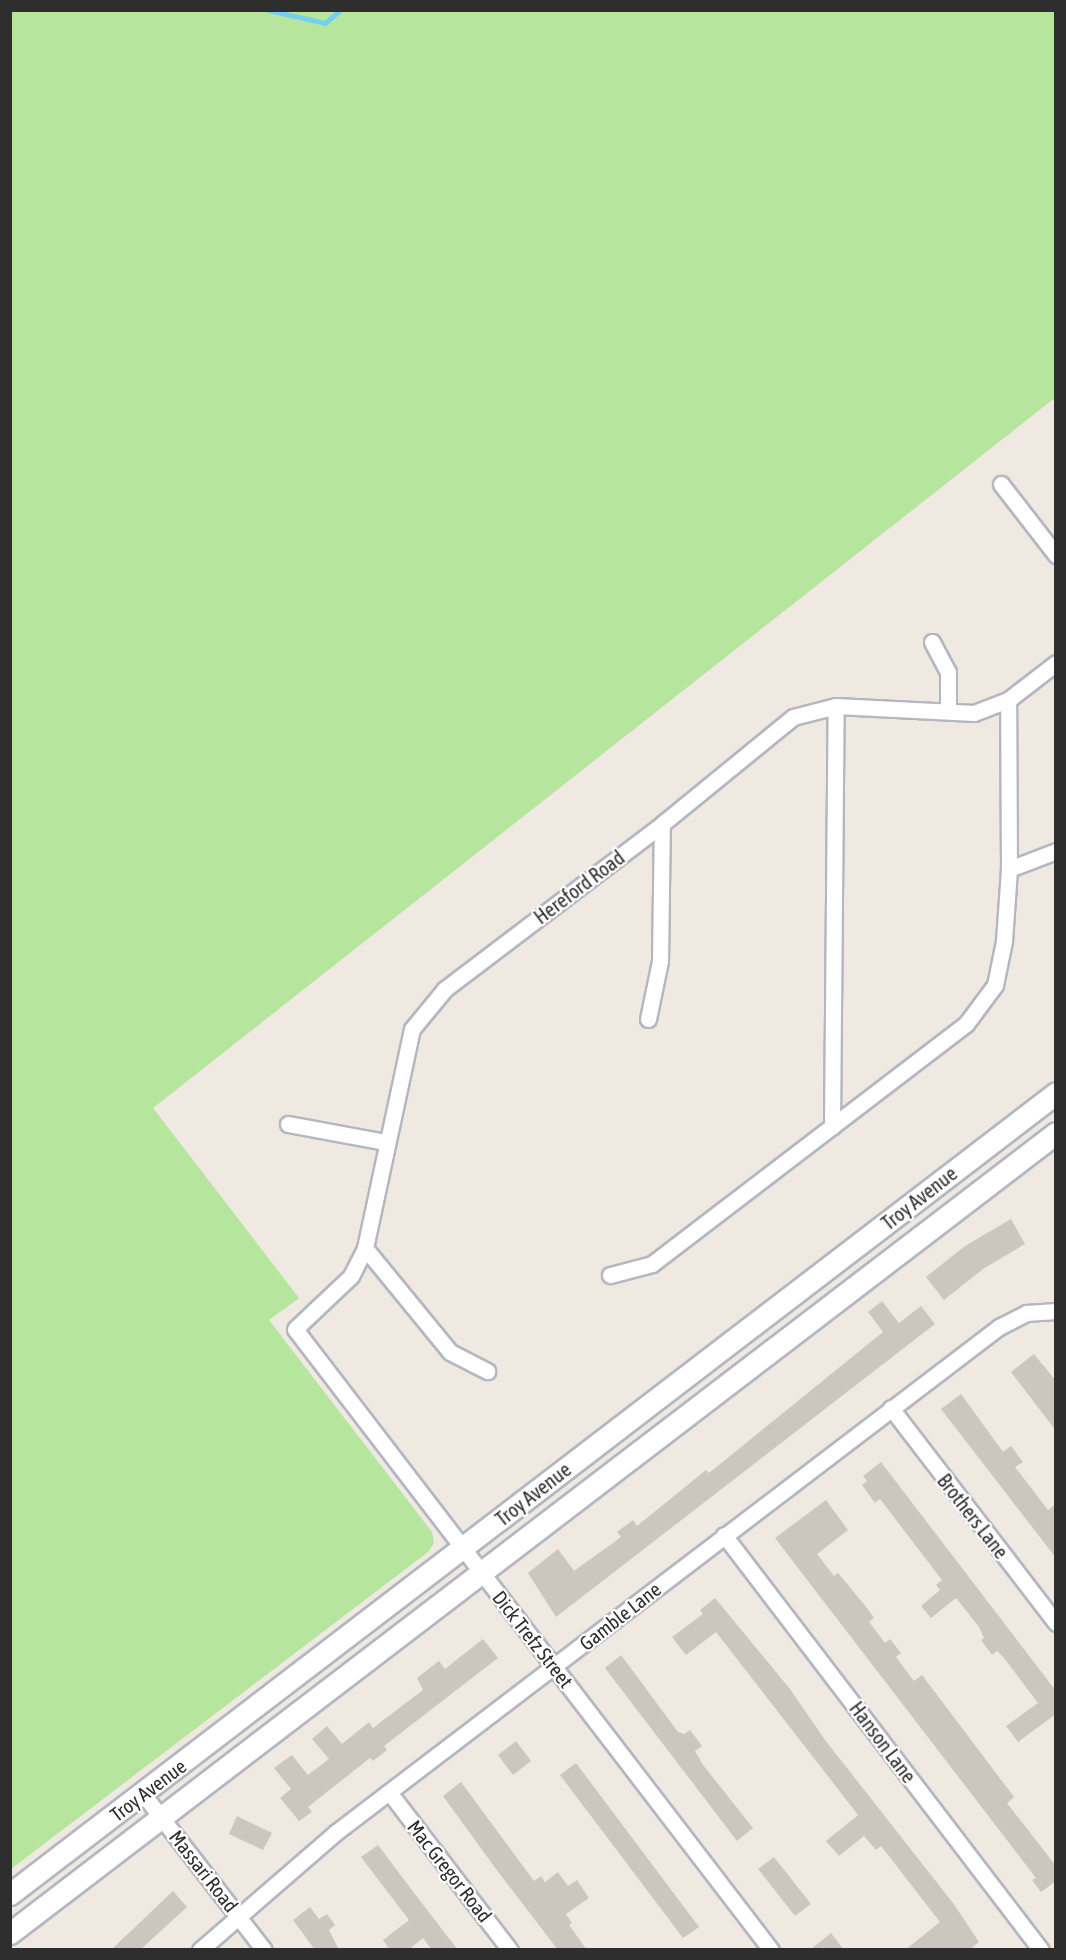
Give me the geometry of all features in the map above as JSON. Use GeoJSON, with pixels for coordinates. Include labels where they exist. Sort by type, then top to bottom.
{"type":"FeatureCollection","features":[{"type":"Feature","properties":{"kind":"main road","name":"Troy Avenue"},"geometry":{"type":"LineString","coordinates":[[10,1894],[1056,1093]]}},
{"type":"Feature","properties":{"kind":"main road","name":"Troy Avenue"},"geometry":{"type":"LineString","coordinates":[[10,1933],[480,1570],[1056,1133]]}},
{"type":"Feature","properties":{"kind":"street"},"geometry":{"type":"LineString","coordinates":[[1001,484],[1056,555]]}},
{"type":"Feature","properties":{"kind":"street"},"geometry":{"type":"LineString","coordinates":[[932,642],[948,672],[948,711]]}},
{"type":"Feature","properties":{"kind":"street","name":"Hereford Road"},"geometry":{"type":"LineString","coordinates":[[295,1329],[351,1276],[365,1248],[385,1142],[412,1029],[445,989],[662,824],[793,717],[836,706],[974,713],[1008,700],[1056,663]]}},
{"type":"Feature","properties":{"kind":"street"},"geometry":{"type":"LineString","coordinates":[[610,1275],[652,1264],[966,1024],[995,986],[1004,941],[1009,869],[1008,700]]}},
{"type":"Feature","properties":{"kind":"street"},"geometry":{"type":"LineString","coordinates":[[832,1127],[836,706]]}},
{"type":"Feature","properties":{"kind":"street"},"geometry":{"type":"LineString","coordinates":[[648,1019],[660,961],[662,824]]}},
{"type":"Feature","properties":{"kind":"street"},"geometry":{"type":"LineString","coordinates":[[1009,869],[1056,851]]}},
{"type":"Feature","properties":{"kind":"street"},"geometry":{"type":"LineString","coordinates":[[288,1124],[385,1142]]}},
{"type":"Feature","properties":{"kind":"street"},"geometry":{"type":"LineString","coordinates":[[365,1248],[450,1352],[487,1371]]}},
{"type":"Feature","properties":{"kind":"street","name":"Gamble Lane"},"geometry":{"type":"LineString","coordinates":[[200,1950],[389,1792],[891,1408],[1009,1321],[1026,1313],[1056,1311]]}},
{"type":"Feature","properties":{"kind":"street","name":"Dick Trefz Street"},"geometry":{"type":"LineString","coordinates":[[295,1329],[771,1950]]}},
{"type":"Feature","properties":{"kind":"street","name":"Brothers Lane"},"geometry":{"type":"LineString","coordinates":[[891,1408],[1056,1623]]}},
{"type":"Feature","properties":{"kind":"street","name":"Hanson Lane"},"geometry":{"type":"LineString","coordinates":[[724,1535],[1041,1950]]}},
{"type":"Feature","properties":{"kind":"street","name":"Mac Gregor Road"},"geometry":{"type":"LineString","coordinates":[[389,1792],[510,1950]]}},
{"type":"Feature","properties":{"kind":"street","name":"Massari Road"},"geometry":{"type":"LineString","coordinates":[[143,1794],[264,1950]]}},
{"type":"Feature","properties":{"kind":"green space"},"geometry":{"type":"Polygon","coordinates":[[[11,10],[1055,11],[1056,397],[153,1108],[299,1298],[269,1320],[432,1532],[434,1543],[428,1552],[11,1869],[11,10]]]}},
{"type":"Feature","properties":{"kind":"building"},"geometry":{"type":"Polygon","coordinates":[[[1011,1219],[1025,1244],[983,1269],[944,1300],[926,1277],[965,1246],[1011,1219]]]}},
{"type":"Feature","properties":{"kind":"building"},"geometry":{"type":"Polygon","coordinates":[[[882,1301],[899,1323],[921,1306],[935,1324],[556,1617],[528,1573],[558,1549],[574,1571],[621,1537],[617,1532],[633,1520],[637,1526],[706,1470],[709,1473],[883,1332],[868,1312],[882,1301]]]}},
{"type":"Feature","properties":{"kind":"building"},"geometry":{"type":"Polygon","coordinates":[[[1034,1354],[1056,1381],[1056,1431],[1011,1372],[1034,1354]]]}},
{"type":"Feature","properties":{"kind":"building"},"geometry":{"type":"Polygon","coordinates":[[[961,1394],[1003,1452],[1011,1446],[1023,1462],[1015,1467],[1048,1510],[1056,1504],[1056,1558],[941,1409],[961,1394]]]}},
{"type":"Feature","properties":{"kind":"building"},"geometry":{"type":"Polygon","coordinates":[[[881,1462],[1056,1691],[1056,1714],[1018,1742],[1006,1726],[1038,1703],[1004,1658],[997,1651],[992,1655],[981,1640],[984,1638],[979,1627],[956,1598],[931,1618],[921,1606],[940,1590],[936,1585],[942,1580],[880,1499],[875,1503],[862,1485],[867,1481],[863,1476],[881,1462]]]}},
{"type":"Feature","properties":{"kind":"building"},"geometry":{"type":"Polygon","coordinates":[[[826,1500],[848,1530],[817,1554],[834,1576],[838,1573],[867,1608],[874,1618],[869,1622],[885,1643],[890,1639],[901,1653],[896,1657],[914,1681],[922,1675],[1014,1797],[1007,1803],[1056,1866],[1056,1881],[1041,1892],[1032,1880],[1036,1878],[775,1538],[826,1500]]]}},
{"type":"Feature","properties":{"kind":"building"},"geometry":{"type":"Polygon","coordinates":[[[715,1598],[790,1689],[825,1740],[953,1903],[979,1942],[969,1950],[905,1950],[940,1922],[881,1846],[876,1850],[864,1836],[839,1856],[826,1841],[858,1815],[716,1632],[686,1655],[672,1637],[703,1614],[700,1610],[715,1598]]]}},
{"type":"Feature","properties":{"kind":"building"},"geometry":{"type":"Polygon","coordinates":[[[483,1639],[498,1658],[384,1746],[387,1750],[373,1761],[370,1758],[308,1807],[312,1812],[299,1821],[280,1798],[291,1789],[274,1768],[292,1755],[308,1775],[329,1759],[312,1739],[327,1726],[342,1744],[369,1722],[373,1728],[423,1690],[417,1678],[439,1661],[445,1669],[483,1639]]]}},
{"type":"Feature","properties":{"kind":"building"},"geometry":{"type":"Polygon","coordinates":[[[621,1655],[678,1732],[684,1734],[690,1730],[702,1746],[695,1751],[703,1765],[753,1828],[737,1841],[605,1668],[621,1655]]]}},
{"type":"Feature","properties":{"kind":"building"},"geometry":{"type":"Polygon","coordinates":[[[516,1741],[531,1761],[513,1775],[498,1755],[516,1741]]]}},
{"type":"Feature","properties":{"kind":"building"},"geometry":{"type":"Polygon","coordinates":[[[576,1763],[699,1927],[683,1938],[560,1775],[576,1763]]]}},
{"type":"Feature","properties":{"kind":"building"},"geometry":{"type":"Polygon","coordinates":[[[461,1782],[534,1881],[541,1876],[545,1882],[558,1872],[568,1886],[577,1880],[589,1898],[566,1914],[572,1923],[569,1925],[587,1950],[558,1950],[496,1869],[443,1796],[461,1782]]]}},
{"type":"Feature","properties":{"kind":"building"},"geometry":{"type":"Polygon","coordinates":[[[237,1816],[272,1833],[263,1850],[229,1834],[237,1816]]]}},
{"type":"Feature","properties":{"kind":"building"},"geometry":{"type":"Polygon","coordinates":[[[378,1845],[458,1950],[432,1950],[423,1938],[408,1950],[390,1950],[383,1940],[409,1920],[361,1857],[378,1845]]]}},
{"type":"Feature","properties":{"kind":"building"},"geometry":{"type":"Polygon","coordinates":[[[774,1857],[811,1904],[795,1916],[758,1869],[774,1857]]]}},
{"type":"Feature","properties":{"kind":"building"},"geometry":{"type":"Polygon","coordinates":[[[173,1891],[187,1907],[140,1950],[111,1950],[173,1891]]]}},
{"type":"Feature","properties":{"kind":"building"},"geometry":{"type":"Polygon","coordinates":[[[310,1907],[319,1919],[327,1914],[335,1925],[329,1930],[339,1950],[315,1950],[293,1920],[310,1907]]]}},
{"type":"Feature","properties":{"kind":"building"},"geometry":{"type":"Polygon","coordinates":[[[831,1933],[844,1950],[810,1950],[831,1933]]]}},
{"type":"Feature","properties":{"kind":"waterway"},"geometry":{"type":"LineString","coordinates":[[268,10],[325,23],[340,10]]}}]}
